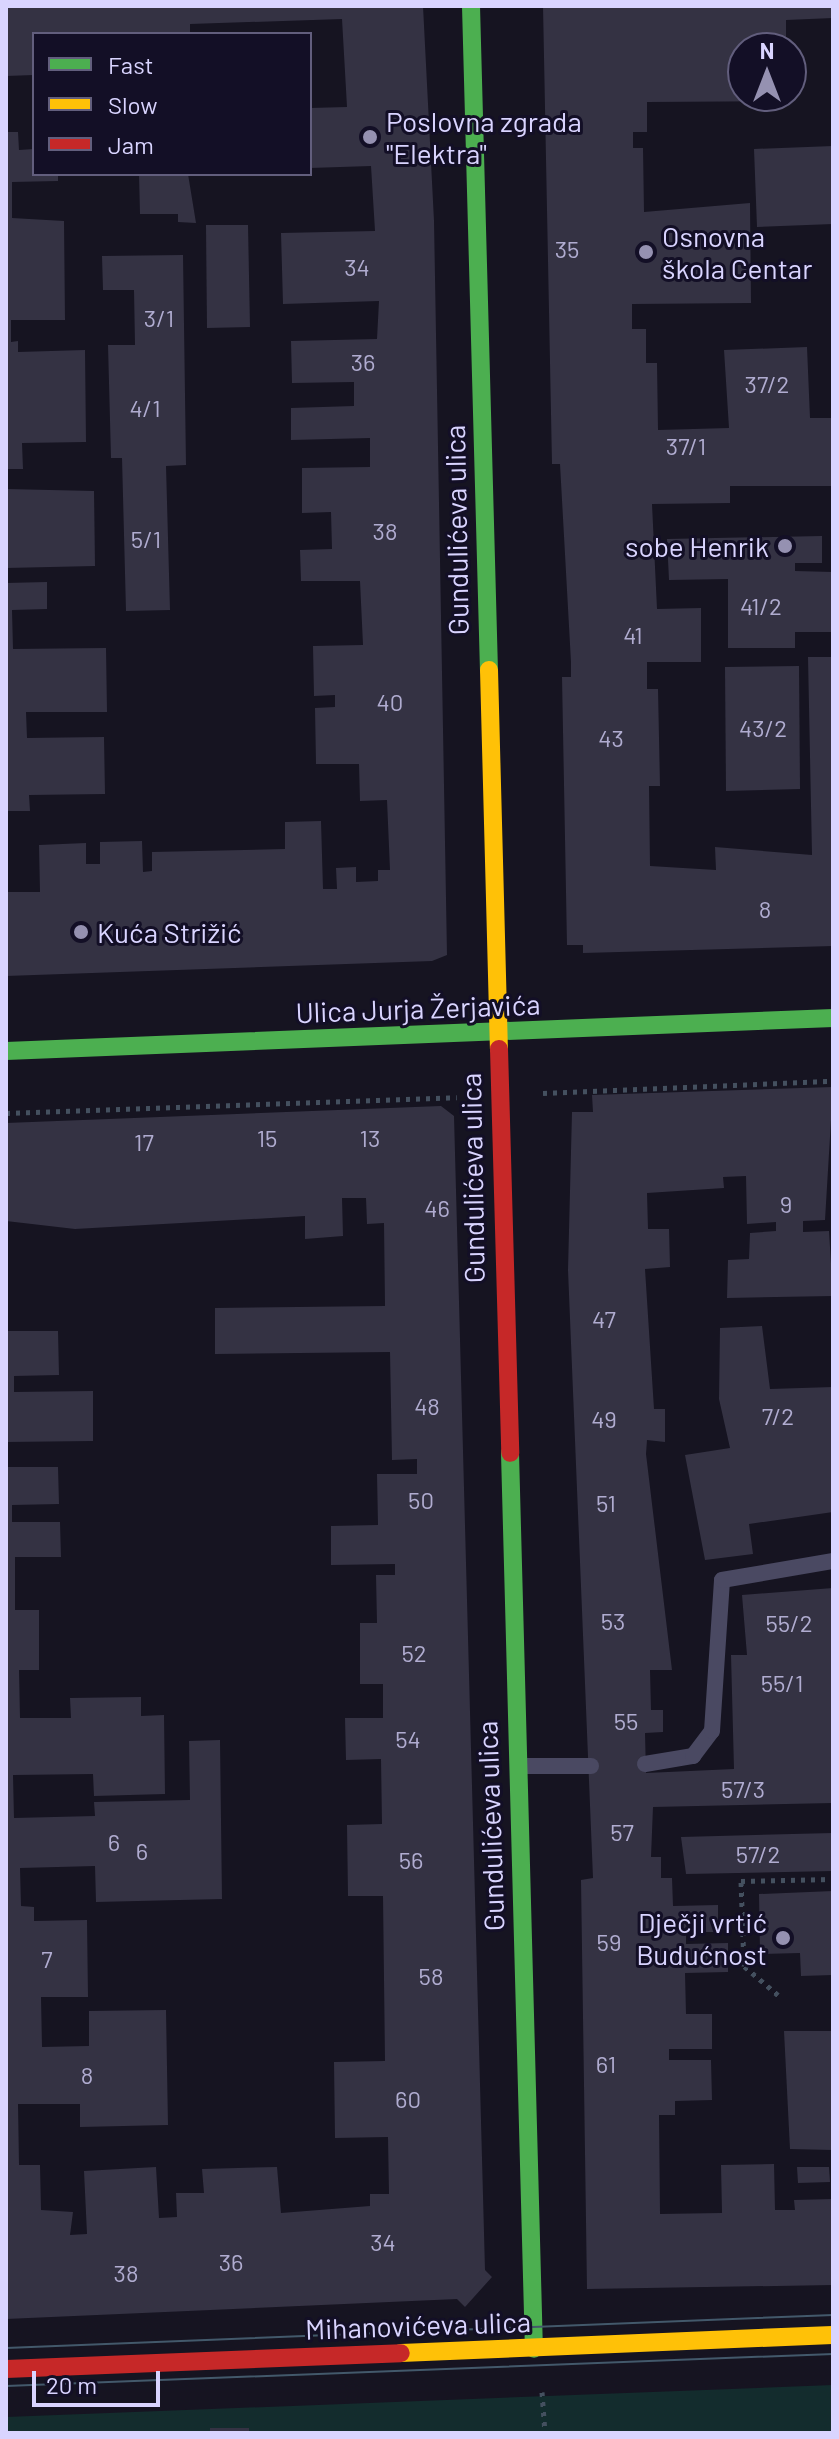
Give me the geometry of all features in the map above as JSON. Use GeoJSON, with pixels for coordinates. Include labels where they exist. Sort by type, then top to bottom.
{"type":"FeatureCollection","features":[{"type":"Feature","properties":{"kind":"street","name":"Gundulićeva ulica"},"geometry":{"type":"LineString","coordinates":[[471,6],[534,2349]]}},
{"type":"Feature","properties":{"kind":"street","name":"Ulica Jurja Žerjavića"},"geometry":{"type":"LineString","coordinates":[[6,1051],[833,1018]]}},
{"type":"Feature","properties":{"kind":"street","name":"Mihanovićeva ulica"},"geometry":{"type":"LineString","coordinates":[[6,2369],[833,2335]]}},
{"type":"Feature","properties":{"kind":"lane"},"geometry":{"type":"LineString","coordinates":[[645,1764],[693,1756],[712,1731],[722,1580],[833,1561]]}},
{"type":"Feature","properties":{"kind":"lane"},"geometry":{"type":"LineString","coordinates":[[516,1766],[591,1766]]}},
{"type":"Feature","properties":{"kind":"path"},"geometry":{"type":"LineString","coordinates":[[532,1093],[833,1081]]}},
{"type":"Feature","properties":{"kind":"path"},"geometry":{"type":"LineString","coordinates":[[6,1113],[474,1096]]}},
{"type":"Feature","properties":{"kind":"path"},"geometry":{"type":"LineString","coordinates":[[778,1995],[744,1966],[741,1881],[833,1879]]}},
{"type":"Feature","properties":{"kind":"path"},"geometry":{"type":"LineString","coordinates":[[542,2383],[545,2433]]}},
{"type":"Feature","properties":{"kind":"green space"},"geometry":{"type":"Polygon","coordinates":[[[833,2385],[833,2433],[6,2433],[6,2417],[833,2385]]]}},
{"type":"Feature","properties":{"kind":"building"},"geometry":{"type":"Polygon","coordinates":[[[6,6],[423,6],[434,221],[447,955],[432,961],[6,976],[6,892],[40,892],[39,845],[86,843],[86,864],[100,864],[100,842],[142,841],[143,872],[152,871],[152,852],[285,849],[285,822],[321,821],[323,889],[337,889],[336,868],[356,867],[356,882],[378,881],[378,870],[390,870],[387,800],[360,801],[359,764],[316,764],[315,708],[335,707],[335,695],[314,696],[313,646],[363,645],[360,581],[301,581],[300,550],[332,549],[331,512],[302,513],[302,468],[370,467],[370,438],[291,440],[291,408],[354,406],[354,382],[292,383],[291,341],[377,339],[379,301],[283,304],[281,233],[375,231],[371,166],[312,168],[312,108],[347,107],[342,19],[190,24],[190,32],[32,32],[32,75],[6,76],[6,6]]]}},
{"type":"Feature","properties":{"kind":"building"},"geometry":{"type":"Polygon","coordinates":[[[543,6],[833,6],[833,18],[786,20],[786,32],[727,32],[727,101],[647,102],[647,132],[633,132],[633,148],[643,148],[644,212],[750,203],[751,303],[632,304],[632,329],[646,329],[646,363],[657,363],[658,430],[729,428],[724,350],[807,347],[810,418],[833,418],[833,486],[730,486],[730,503],[652,504],[657,609],[701,608],[701,662],[647,662],[647,689],[658,689],[660,786],[649,786],[650,866],[716,870],[715,847],[812,855],[808,657],[833,657],[833,946],[583,953],[583,945],[567,945],[562,677],[571,677],[571,662],[560,464],[552,464],[543,6]]]}},
{"type":"Feature","properties":{"kind":"building"},"geometry":{"type":"Polygon","coordinates":[[[6,132],[18,132],[19,150],[32,149],[32,176],[58,176],[58,181],[12,182],[12,218],[64,221],[65,320],[11,320],[11,342],[18,341],[18,352],[85,350],[86,442],[22,443],[23,469],[6,469],[6,132]]]}},
{"type":"Feature","properties":{"kind":"building"},"geometry":{"type":"Polygon","coordinates":[[[833,146],[833,224],[757,227],[754,149],[833,146]]]}},
{"type":"Feature","properties":{"kind":"building"},"geometry":{"type":"Polygon","coordinates":[[[139,176],[188,176],[196,223],[178,222],[178,214],[140,214],[139,176]]]}},
{"type":"Feature","properties":{"kind":"building"},"geometry":{"type":"Polygon","coordinates":[[[206,225],[248,225],[250,327],[207,328],[206,225]]]}},
{"type":"Feature","properties":{"kind":"building"},"geometry":{"type":"Polygon","coordinates":[[[183,255],[186,465],[166,466],[170,610],[126,611],[122,458],[111,458],[108,345],[135,345],[134,290],[103,290],[102,256],[183,255]]]}},
{"type":"Feature","properties":{"kind":"building"},"geometry":{"type":"Polygon","coordinates":[[[6,489],[94,491],[95,566],[6,568],[6,489]]]}},
{"type":"Feature","properties":{"kind":"building"},"geometry":{"type":"Polygon","coordinates":[[[822,536],[822,563],[795,563],[795,571],[833,572],[833,632],[795,632],[795,648],[728,648],[728,579],[669,580],[667,539],[822,536]]]}},
{"type":"Feature","properties":{"kind":"building"},"geometry":{"type":"Polygon","coordinates":[[[47,582],[47,609],[12,610],[13,649],[106,648],[107,712],[26,712],[27,738],[104,737],[105,794],[29,795],[30,811],[6,811],[6,583],[47,582]]]}},
{"type":"Feature","properties":{"kind":"building"},"geometry":{"type":"Polygon","coordinates":[[[799,666],[800,789],[726,791],[725,667],[799,666]]]}},
{"type":"Feature","properties":{"kind":"building"},"geometry":{"type":"Polygon","coordinates":[[[833,1087],[825,1220],[803,1221],[803,1232],[829,1231],[833,1296],[727,1298],[728,1260],[749,1259],[750,1233],[776,1231],[776,1222],[747,1224],[746,1176],[723,1177],[724,1188],[647,1193],[648,1229],[669,1229],[670,1267],[645,1269],[654,1409],[665,1409],[665,1442],[647,1440],[646,1454],[672,1670],[650,1670],[651,1710],[663,1710],[663,1732],[645,1733],[646,1773],[734,1769],[731,1655],[747,1655],[742,1595],[833,1588],[833,1803],[653,1807],[651,1857],[661,1857],[661,1878],[672,1878],[673,1906],[718,1905],[718,1932],[686,1932],[686,1944],[728,1943],[728,1972],[685,1973],[686,2014],[712,2014],[712,2049],[669,2049],[669,2060],[711,2060],[712,2100],[675,2101],[675,2115],[659,2115],[660,2214],[722,2213],[721,2165],[774,2164],[775,2210],[795,2210],[794,2200],[833,2199],[833,2285],[587,2289],[581,1880],[593,1878],[568,1270],[572,1112],[593,1112],[592,1095],[833,1087]]]}},
{"type":"Feature","properties":{"kind":"building"},"geometry":{"type":"Polygon","coordinates":[[[441,1106],[454,1116],[485,2270],[492,2277],[465,2307],[457,2299],[6,2319],[6,1467],[58,1467],[59,1504],[12,1505],[12,1522],[60,1522],[61,1557],[15,1557],[15,1610],[39,1610],[39,1670],[19,1670],[20,1718],[71,1718],[70,1698],[141,1697],[141,1716],[164,1715],[165,1794],[94,1796],[93,1774],[13,1775],[14,1818],[95,1816],[94,1802],[190,1800],[189,1741],[220,1740],[222,1899],[96,1902],[95,1866],[20,1868],[21,1906],[34,1907],[34,1921],[87,1920],[88,1997],[41,1997],[42,2047],[89,2046],[89,2011],[166,2010],[168,2125],[80,2127],[80,2104],[18,2104],[19,2165],[40,2165],[41,2210],[73,2212],[70,2235],[87,2234],[84,2171],[156,2167],[159,2218],[177,2217],[176,2193],[204,2193],[202,2169],[277,2167],[281,2213],[370,2206],[370,2194],[389,2194],[388,2137],[335,2138],[334,2062],[385,2061],[383,1896],[348,1896],[347,1825],[382,1824],[381,1759],[346,1760],[345,1718],[383,1718],[383,1684],[360,1684],[360,1623],[377,1623],[376,1575],[395,1575],[395,1564],[331,1565],[331,1526],[378,1525],[377,1474],[417,1474],[417,1459],[392,1460],[390,1352],[215,1354],[215,1308],[385,1306],[384,1223],[367,1224],[366,1198],[342,1198],[343,1236],[305,1239],[305,1216],[75,1229],[6,1221],[6,1123],[441,1106]]]}},
{"type":"Feature","properties":{"kind":"building"},"geometry":{"type":"Polygon","coordinates":[[[762,1326],[770,1389],[833,1387],[833,1512],[749,1524],[753,1554],[705,1560],[685,1455],[730,1448],[719,1399],[720,1328],[762,1326]]]}},
{"type":"Feature","properties":{"kind":"building"},"geometry":{"type":"Polygon","coordinates":[[[6,1331],[58,1331],[59,1375],[14,1376],[14,1392],[93,1391],[93,1441],[6,1442],[6,1331]]]}},
{"type":"Feature","properties":{"kind":"building"},"geometry":{"type":"Polygon","coordinates":[[[833,1833],[833,1871],[686,1874],[681,1837],[833,1833]]]}},
{"type":"Feature","properties":{"kind":"building"},"geometry":{"type":"Polygon","coordinates":[[[833,1891],[833,1975],[801,1976],[800,1953],[760,1954],[759,1894],[833,1891]]]}},
{"type":"Feature","properties":{"kind":"building"},"geometry":{"type":"Polygon","coordinates":[[[784,2031],[833,2031],[833,2150],[790,2149],[784,2031]]]}},
{"type":"Feature","properties":{"kind":"building"},"geometry":{"type":"Polygon","coordinates":[[[797,2167],[829,2167],[830,2182],[798,2183],[797,2167]]]}},
{"type":"Feature","properties":{"kind":"building"},"geometry":{"type":"Polygon","coordinates":[[[210,2428],[249,2428],[249,2433],[210,2433],[210,2428]]]}},
{"type":"Feature","properties":{"kind":"tram line"},"geometry":{"type":"LineString","coordinates":[[6,2348],[833,2315]]}},
{"type":"Feature","properties":{"kind":"tram line"},"geometry":{"type":"LineString","coordinates":[[6,2386],[833,2354]]}},
{"type":"Feature","properties":{"kind":"traffic: fast"},"geometry":{"type":"LineString","coordinates":[[471,6],[489,670]]}},
{"type":"Feature","properties":{"kind":"traffic: fast"},"geometry":{"type":"LineString","coordinates":[[6,1051],[833,1018]]}},
{"type":"Feature","properties":{"kind":"traffic: fast"},"geometry":{"type":"LineString","coordinates":[[510,1453],[534,2349]]}},
{"type":"Feature","properties":{"kind":"traffic: slow"},"geometry":{"type":"LineString","coordinates":[[489,670],[499,1049]]}},
{"type":"Feature","properties":{"kind":"traffic: slow"},"geometry":{"type":"LineString","coordinates":[[401,2353],[833,2335]]}},
{"type":"Feature","properties":{"kind":"traffic: jam"},"geometry":{"type":"LineString","coordinates":[[499,1049],[510,1453]]}},
{"type":"Feature","properties":{"kind":"traffic: jam"},"geometry":{"type":"LineString","coordinates":[[6,2369],[401,2353]]}},
{"type":"Feature","properties":{"kind":"place","name":"Poslovna zgrada \"Elektra\""},"geometry":{"type":"Point","coordinates":[370,137]}},
{"type":"Feature","properties":{"kind":"place","name":"Osnovna škola Centar"},"geometry":{"type":"Point","coordinates":[646,252]}},
{"type":"Feature","properties":{"kind":"place","name":"sobe Henrik"},"geometry":{"type":"Point","coordinates":[785,546]}},
{"type":"Feature","properties":{"kind":"place","name":"Kuća Strižić"},"geometry":{"type":"Point","coordinates":[81,932]}},
{"type":"Feature","properties":{"kind":"place","name":"Dječji vrtić Budućnost"},"geometry":{"type":"Point","coordinates":[783,1938]}}]}
